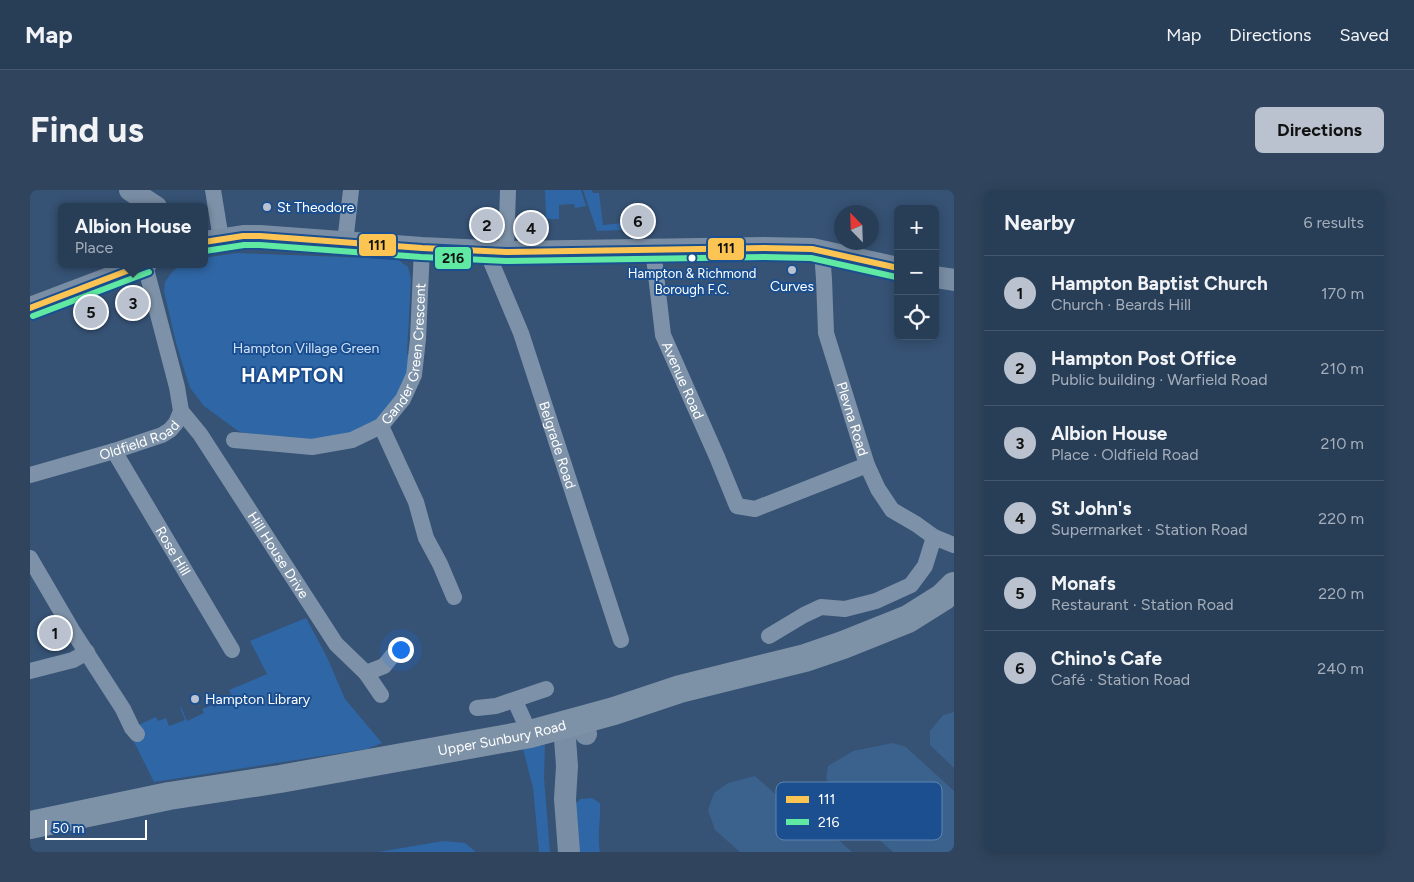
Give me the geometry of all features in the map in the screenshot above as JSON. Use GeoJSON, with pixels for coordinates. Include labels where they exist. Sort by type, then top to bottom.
{"type":"FeatureCollection","features":[{"type":"Feature","properties":{"kind":"highway","name":"Upper Sunbury Road"},"geometry":{"type":"LineString","coordinates":[[30,825],[169,796],[280,779],[530,734],[575,729],[605,714],[680,689],[806,658],[851,642],[908,619],[942,597],[954,586]]}},
{"type":"Feature","properties":{"kind":"street"},"geometry":{"type":"LineString","coordinates":[[130,190],[150,203]]}},
{"type":"Feature","properties":{"kind":"street"},"geometry":{"type":"LineString","coordinates":[[214,190],[213,241],[243,236],[260,236],[422,248],[497,251],[812,249],[894,267]]}},
{"type":"Feature","properties":{"kind":"street"},"geometry":{"type":"LineString","coordinates":[[345,243],[351,190]]}},
{"type":"Feature","properties":{"kind":"street","name":"Belgrade Road"},"geometry":{"type":"LineString","coordinates":[[508,190],[497,251],[492,264],[521,333],[622,640]]}},
{"type":"Feature","properties":{"kind":"street","name":"Gander Green Crescent"},"geometry":{"type":"LineString","coordinates":[[234,440],[312,446],[352,440],[381,426],[403,399],[414,375],[418,339],[422,248]]}},
{"type":"Feature","properties":{"kind":"street","name":"Avenue Road"},"geometry":{"type":"LineString","coordinates":[[653,249],[663,335],[717,456],[737,506],[755,509],[867,465]]}},
{"type":"Feature","properties":{"kind":"street","name":"Plevna Road"},"geometry":{"type":"LineString","coordinates":[[822,252],[826,333],[867,465],[878,490],[892,510],[934,537],[954,545]]}},
{"type":"Feature","properties":{"kind":"street"},"geometry":{"type":"LineString","coordinates":[[30,308],[138,268]]}},
{"type":"Feature","properties":{"kind":"street","name":"Oldfield Road"},"geometry":{"type":"LineString","coordinates":[[30,475],[162,435],[176,423],[181,411],[177,387],[147,268]]}},
{"type":"Feature","properties":{"kind":"street"},"geometry":{"type":"LineString","coordinates":[[939,278],[954,280]]}},
{"type":"Feature","properties":{"kind":"street","name":"Hill House Drive"},"geometry":{"type":"LineString","coordinates":[[181,411],[211,450],[336,644],[366,673],[381,695]]}},
{"type":"Feature","properties":{"kind":"street"},"geometry":{"type":"LineString","coordinates":[[381,426],[416,502],[426,538],[440,564],[454,597]]}},
{"type":"Feature","properties":{"kind":"street","name":"Rose Hill"},"geometry":{"type":"LineString","coordinates":[[114,451],[232,650]]}},
{"type":"Feature","properties":{"kind":"street"},"geometry":{"type":"LineString","coordinates":[[769,636],[821,607],[845,609],[876,601],[911,585],[925,566],[934,537]]}},
{"type":"Feature","properties":{"kind":"street"},"geometry":{"type":"LineString","coordinates":[[30,558],[72,630],[137,734]]}},
{"type":"Feature","properties":{"kind":"street"},"geometry":{"type":"LineString","coordinates":[[30,670],[73,660],[87,652]]}},
{"type":"Feature","properties":{"kind":"street"},"geometry":{"type":"LineString","coordinates":[[366,673],[384,666],[393,655]]}},
{"type":"Feature","properties":{"kind":"street"},"geometry":{"type":"LineString","coordinates":[[477,708],[515,701],[546,689]]}},
{"type":"Feature","properties":{"kind":"street"},"geometry":{"type":"LineString","coordinates":[[515,701],[530,734]]}},
{"type":"Feature","properties":{"kind":"street"},"geometry":{"type":"LineString","coordinates":[[569,852],[565,799],[568,766],[575,729]]}},
{"type":"Feature","properties":{"kind":"green space"},"geometry":{"type":"Polygon","coordinates":[[[545,190],[581,190],[586,206],[575,208],[574,204],[559,205],[559,219],[546,219],[545,190]]]}},
{"type":"Feature","properties":{"kind":"green space"},"geometry":{"type":"Polygon","coordinates":[[[583,190],[592,190],[593,193],[599,193],[603,225],[622,223],[622,230],[597,231],[583,190]]]}},
{"type":"Feature","properties":{"kind":"green space","name":"Hampton Village Green"},"geometry":{"type":"Polygon","coordinates":[[[237,253],[397,259],[408,267],[411,279],[407,354],[412,355],[400,397],[369,428],[318,442],[269,439],[238,431],[204,406],[190,388],[176,343],[164,291],[165,282],[177,268],[208,268],[208,257],[237,253]]]}},
{"type":"Feature","properties":{"kind":"green space"},"geometry":{"type":"Polygon","coordinates":[[[306,618],[327,657],[345,699],[382,743],[367,749],[154,782],[132,738],[132,728],[156,717],[158,721],[166,718],[169,726],[185,720],[181,707],[187,721],[204,713],[202,709],[222,704],[223,700],[232,697],[229,690],[267,674],[250,641],[306,618]]]}},
{"type":"Feature","properties":{"kind":"green space"},"geometry":{"type":"Polygon","coordinates":[[[545,745],[544,778],[550,852],[539,852],[533,788],[523,749],[545,745]]]}},
{"type":"Feature","properties":{"kind":"green space"},"geometry":{"type":"Polygon","coordinates":[[[592,798],[600,803],[600,852],[578,852],[574,806],[580,799],[592,798]]]}},
{"type":"Feature","properties":{"kind":"green space"},"geometry":{"type":"Polygon","coordinates":[[[443,841],[465,843],[476,852],[378,852],[443,841]]]}},
{"type":"Feature","properties":{"kind":"shaded area"},"geometry":{"type":"Polygon","coordinates":[[[954,712],[954,768],[930,745],[930,731],[943,715],[954,712]]]}},
{"type":"Feature","properties":{"kind":"shaded area"},"geometry":{"type":"Polygon","coordinates":[[[893,743],[906,747],[954,791],[954,852],[893,852],[880,840],[942,840],[942,782],[829,782],[826,779],[828,766],[853,751],[893,743]]]}},
{"type":"Feature","properties":{"kind":"shaded area"},"geometry":{"type":"Polygon","coordinates":[[[755,776],[776,795],[776,840],[839,840],[852,852],[740,852],[715,830],[708,810],[714,793],[728,783],[755,776]]]}},
{"type":"Feature","properties":{"kind":"transit line","name":"111"},"geometry":{"type":"LineString","coordinates":[[208,241],[243,236],[260,236],[506,252],[812,249],[894,267]]}},
{"type":"Feature","properties":{"kind":"transit line","name":"216"},"geometry":{"type":"LineString","coordinates":[[208,251],[244,245],[260,245],[421,257],[506,261],[811,258],[894,277]]}},
{"type":"Feature","properties":{"kind":"transit line","name":"111"},"geometry":{"type":"LineString","coordinates":[[30,308],[135,268]]}},
{"type":"Feature","properties":{"kind":"transit line","name":"216"},"geometry":{"type":"LineString","coordinates":[[33,316],[149,272]]}},
{"type":"Feature","properties":{"kind":"place","name":"St Theodore"},"geometry":{"type":"Point","coordinates":[267,207]}},
{"type":"Feature","properties":{"kind":"place","name":"Chino's Cafe"},"geometry":{"type":"Point","coordinates":[638,221]}},
{"type":"Feature","properties":{"kind":"place","name":"Hampton Post Office"},"geometry":{"type":"Point","coordinates":[487,225]}},
{"type":"Feature","properties":{"kind":"place","name":"St John's"},"geometry":{"type":"Point","coordinates":[531,228]}},
{"type":"Feature","properties":{"kind":"place","name":"Hampton & Richmond Borough F.C."},"geometry":{"type":"Point","coordinates":[692,258]}},
{"type":"Feature","properties":{"kind":"place","name":"Curves"},"geometry":{"type":"Point","coordinates":[792,270]}},
{"type":"Feature","properties":{"kind":"place","name":"Albion House"},"geometry":{"type":"Point","coordinates":[133,303]}},
{"type":"Feature","properties":{"kind":"place","name":"Monafs"},"geometry":{"type":"Point","coordinates":[91,312]}},
{"type":"Feature","properties":{"kind":"place","name":"Hampton Baptist Church"},"geometry":{"type":"Point","coordinates":[55,633]}},
{"type":"Feature","properties":{"kind":"place","name":"Hampton Library"},"geometry":{"type":"Point","coordinates":[195,699]}},
{"type":"Feature","properties":{"kind":"district","name":"HAMPTON"},"geometry":{"type":"Point","coordinates":[293,375]}}]}
